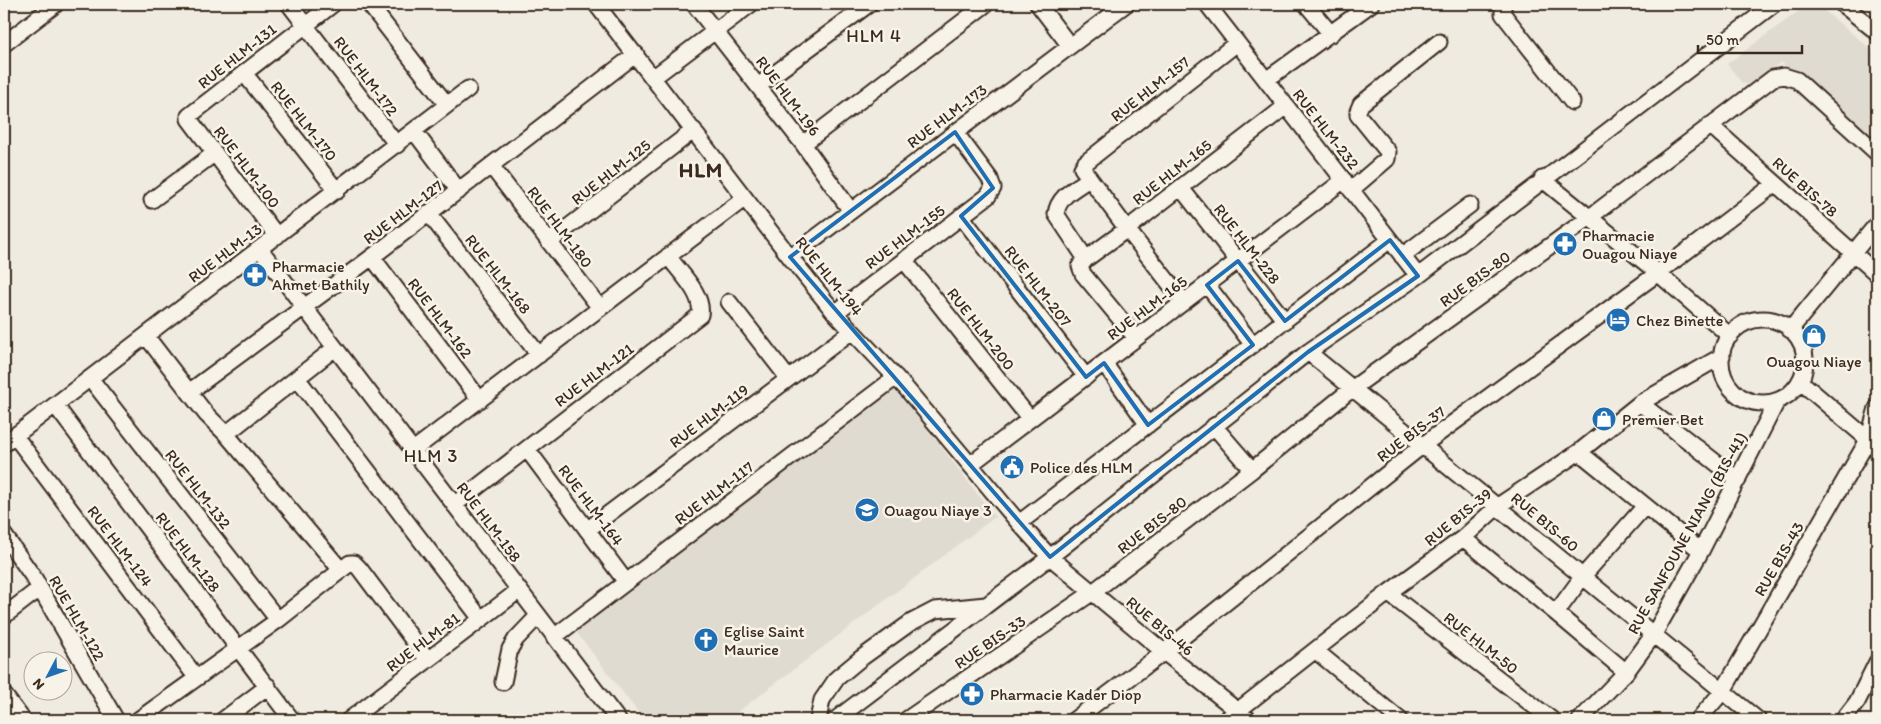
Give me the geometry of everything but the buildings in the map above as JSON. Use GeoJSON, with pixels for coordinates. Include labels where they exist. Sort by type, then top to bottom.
{"type":"FeatureCollection","features":[{"type":"Feature","properties":{"kind":"street"},"geometry":{"type":"LineString","coordinates":[[4,44],[56,4]]}},
{"type":"Feature","properties":{"kind":"street","name":"RUE HLM-172"},"geometry":{"type":"LineString","coordinates":[[289,4],[397,145]]}},
{"type":"Feature","properties":{"kind":"street","name":"RUE HLM-131"},"geometry":{"type":"LineString","coordinates":[[189,119],[190,114],[332,4]]}},
{"type":"Feature","properties":{"kind":"street"},"geometry":{"type":"LineString","coordinates":[[369,4],[447,105]]}},
{"type":"Feature","properties":{"kind":"street","name":"RUE HLM-194"},"geometry":{"type":"LineString","coordinates":[[596,4],[835,313],[896,376],[1019,524],[1050,557]]}},
{"type":"Feature","properties":{"kind":"street","name":"RUE HLM-196"},"geometry":{"type":"LineString","coordinates":[[694,4],[803,144],[851,211]]}},
{"type":"Feature","properties":{"kind":"street"},"geometry":{"type":"LineString","coordinates":[[654,77],[751,4]]}},
{"type":"Feature","properties":{"kind":"street"},"geometry":{"type":"LineString","coordinates":[[758,86],[869,4]]}},
{"type":"Feature","properties":{"kind":"street"},"geometry":{"type":"LineString","coordinates":[[803,144],[986,4]]}},
{"type":"Feature","properties":{"kind":"street"},"geometry":{"type":"LineString","coordinates":[[1038,4],[1070,46]]}},
{"type":"Feature","properties":{"kind":"street","name":"RUE HLM-173"},"geometry":{"type":"LineString","coordinates":[[790,257],[1126,4]]}},
{"type":"Feature","properties":{"kind":"street","name":"RUE HLM-232"},"geometry":{"type":"LineString","coordinates":[[1207,4],[1418,276]]}},
{"type":"Feature","properties":{"kind":"street"},"geometry":{"type":"LineString","coordinates":[[1306,4],[1331,34]]}},
{"type":"Feature","properties":{"kind":"street"},"geometry":{"type":"LineString","coordinates":[[1266,80],[1370,4]]}},
{"type":"Feature","properties":{"kind":"street"},"geometry":{"type":"LineString","coordinates":[[1503,4],[1503,14],[1572,102]]}},
{"type":"Feature","properties":{"kind":"street"},"geometry":{"type":"LineString","coordinates":[[835,720],[1050,557],[1308,352],[1418,276],[1542,179],[1774,4]]}},
{"type":"Feature","properties":{"kind":"street"},"geometry":{"type":"LineString","coordinates":[[1842,4],[1877,32]]}},
{"type":"Feature","properties":{"kind":"street","name":"RUE HLM-165"},"geometry":{"type":"LineString","coordinates":[[971,464],[1238,261],[1387,159],[1388,152],[1360,118],[1358,110],[1361,104],[1438,42]]}},
{"type":"Feature","properties":{"kind":"street","name":"RUE HLM-157"},"geometry":{"type":"LineString","coordinates":[[1089,179],[1082,169],[1085,163],[1238,43]]}},
{"type":"Feature","properties":{"kind":"street","name":"RUE HLM-127"},"geometry":{"type":"LineString","coordinates":[[189,392],[306,308],[492,167],[636,54]]}},
{"type":"Feature","properties":{"kind":"street","name":"RUE HLM-170"},"geometry":{"type":"LineString","coordinates":[[244,72],[337,190]]}},
{"type":"Feature","properties":{"kind":"street","name":"RUE BIS-80"},"geometry":{"type":"LineString","coordinates":[[1093,592],[1252,470],[1353,388],[1590,217],[1773,78],[1784,76],[1797,80],[1877,153]]}},
{"type":"Feature","properties":{"kind":"street","name":"RUE HLM-13"},"geometry":{"type":"LineString","coordinates":[[9,440],[468,89]]}},
{"type":"Feature","properties":{"kind":"street","name":"RUE HLM-165"},"geometry":{"type":"LineString","coordinates":[[1083,262],[1286,106]]}},
{"type":"Feature","properties":{"kind":"street","name":"RUE HLM-100"},"geometry":{"type":"LineString","coordinates":[[189,119],[277,236]]}},
{"type":"Feature","properties":{"kind":"street","name":"RUE BIS-78"},"geometry":{"type":"LineString","coordinates":[[1710,125],[1877,274]]}},
{"type":"Feature","properties":{"kind":"street","name":"RUE HLM-125"},"geometry":{"type":"LineString","coordinates":[[549,242],[694,130]]}},
{"type":"Feature","properties":{"kind":"street"},"geometry":{"type":"LineString","coordinates":[[414,131],[459,191]]}},
{"type":"Feature","properties":{"kind":"street","name":"RUE HLM-155"},"geometry":{"type":"LineString","coordinates":[[835,313],[988,196],[993,188],[990,179],[955,132]]}},
{"type":"Feature","properties":{"kind":"street"},"geometry":{"type":"LineString","coordinates":[[152,200],[215,153]]}},
{"type":"Feature","properties":{"kind":"street","name":"RUE HLM-180"},"geometry":{"type":"LineString","coordinates":[[492,167],[600,308]]}},
{"type":"Feature","properties":{"kind":"street"},"geometry":{"type":"LineString","coordinates":[[1136,338],[1083,274],[1083,262],[1056,214],[1057,204],[1066,195],[1089,179],[1184,302]]}},
{"type":"Feature","properties":{"kind":"street"},"geometry":{"type":"LineString","coordinates":[[1542,179],[1658,273],[1730,336]]}},
{"type":"Feature","properties":{"kind":"street","name":"RUE BIS-37"},"geometry":{"type":"LineString","coordinates":[[1074,720],[1164,652],[1423,445],[1658,273],[1775,184]]}},
{"type":"Feature","properties":{"kind":"street","name":"RUE HLM-228"},"geometry":{"type":"LineString","coordinates":[[1181,188],[1285,321]]}},
{"type":"Feature","properties":{"kind":"street"},"geometry":{"type":"LineString","coordinates":[[412,451],[745,198]]}},
{"type":"Feature","properties":{"kind":"street"},"geometry":{"type":"LineString","coordinates":[[1402,256],[1470,205]]}},
{"type":"Feature","properties":{"kind":"street","name":"RUE HLM-168"},"geometry":{"type":"LineString","coordinates":[[429,214],[539,355]]}},
{"type":"Feature","properties":{"kind":"street","name":"RUE HLM-207"},"geometry":{"type":"LineString","coordinates":[[961,216],[1086,377]]}},
{"type":"Feature","properties":{"kind":"street"},"geometry":{"type":"LineString","coordinates":[[1790,330],[1877,224]]}},
{"type":"Feature","properties":{"kind":"street"},"geometry":{"type":"LineString","coordinates":[[1019,524],[1390,240]]}},
{"type":"Feature","properties":{"kind":"street","name":"RUE HLM-158"},"geometry":{"type":"LineString","coordinates":[[260,249],[518,591],[618,720]]}},
{"type":"Feature","properties":{"kind":"street","name":"RUE HLM-121"},"geometry":{"type":"LineString","coordinates":[[454,505],[700,316],[701,306],[698,297],[668,256]]}},
{"type":"Feature","properties":{"kind":"street","name":"RUE HLM-162"},"geometry":{"type":"LineString","coordinates":[[372,257],[480,400]]}},
{"type":"Feature","properties":{"kind":"street","name":"RUE HLM-200"},"geometry":{"type":"LineString","coordinates":[[904,260],[1030,419]]}},
{"type":"Feature","properties":{"kind":"street"},"geometry":{"type":"LineString","coordinates":[[1207,285],[1253,345]]}},
{"type":"Feature","properties":{"kind":"street"},"geometry":{"type":"LineString","coordinates":[[729,302],[788,378]]}},
{"type":"Feature","properties":{"kind":"street"},"geometry":{"type":"LineString","coordinates":[[1759,320],[1781,323],[1790,330],[1802,346],[1805,357],[1805,367],[1801,382],[1792,392],[1777,401],[1756,402],[1737,394],[1724,376],[1722,356],[1730,336],[1743,325],[1759,320]]}},
{"type":"Feature","properties":{"kind":"street","name":"RUE HLM-119"},"geometry":{"type":"LineString","coordinates":[[587,530],[852,331]]}},
{"type":"Feature","properties":{"kind":"street"},"geometry":{"type":"LineString","coordinates":[[146,336],[206,414],[347,567],[428,660]]}},
{"type":"Feature","properties":{"kind":"street"},"geometry":{"type":"LineString","coordinates":[[226,434],[335,348]]}},
{"type":"Feature","properties":{"kind":"street","name":"RUE BIS-60"},"geometry":{"type":"LineString","coordinates":[[1308,352],[1758,720]]}},
{"type":"Feature","properties":{"kind":"street","name":"RUE BIS-39"},"geometry":{"type":"LineString","coordinates":[[1238,717],[1388,593],[1463,538],[1498,506],[1579,452],[1640,404],[1722,356]]}},
{"type":"Feature","properties":{"kind":"street"},"geometry":{"type":"LineString","coordinates":[[1104,363],[1148,425]]}},
{"type":"Feature","properties":{"kind":"street","name":"RUE HLM-117"},"geometry":{"type":"LineString","coordinates":[[554,636],[896,376]]}},
{"type":"Feature","properties":{"kind":"street","name":"RUE HLM-132"},"geometry":{"type":"LineString","coordinates":[[90,378],[278,620]]}},
{"type":"Feature","properties":{"kind":"street"},"geometry":{"type":"LineString","coordinates":[[297,378],[481,620]]}},
{"type":"Feature","properties":{"kind":"street"},"geometry":{"type":"LineString","coordinates":[[1801,382],[1872,444]]}},
{"type":"Feature","properties":{"kind":"street","name":"RUE SANFOUNE NIANG (BIS-41)"},"geometry":{"type":"LineString","coordinates":[[1580,720],[1626,672],[1654,634],[1701,551],[1777,401]]}},
{"type":"Feature","properties":{"kind":"street"},"geometry":{"type":"LineString","coordinates":[[1640,404],[1738,480]]}},
{"type":"Feature","properties":{"kind":"street","name":"RUE HLM-128"},"geometry":{"type":"LineString","coordinates":[[55,405],[292,720]]}},
{"type":"Feature","properties":{"kind":"street","name":"RUE BIS-43"},"geometry":{"type":"LineString","coordinates":[[1698,720],[1723,691],[1872,444],[1877,408]]}},
{"type":"Feature","properties":{"kind":"street"},"geometry":{"type":"LineString","coordinates":[[1214,426],[1252,470]]}},
{"type":"Feature","properties":{"kind":"street","name":"RUE HLM-124"},"geometry":{"type":"LineString","coordinates":[[9,440],[196,677]]}},
{"type":"Feature","properties":{"kind":"street","name":"RUE HLM-164"},"geometry":{"type":"LineString","coordinates":[[527,449],[626,582]]}},
{"type":"Feature","properties":{"kind":"street"},"geometry":{"type":"LineString","coordinates":[[1579,452],[1701,551]]}},
{"type":"Feature","properties":{"kind":"street"},"geometry":{"type":"LineString","coordinates":[[1556,613],[1583,576],[1645,506]]}},
{"type":"Feature","properties":{"kind":"street"},"geometry":{"type":"LineString","coordinates":[[1463,538],[1626,672]]}},
{"type":"Feature","properties":{"kind":"street","name":"RUE HLM-122"},"geometry":{"type":"LineString","coordinates":[[6,543],[31,572],[116,720]]}},
{"type":"Feature","properties":{"kind":"street","name":"RUE BIS-46"},"geometry":{"type":"LineString","coordinates":[[1050,557],[1164,652],[1238,717]]}},
{"type":"Feature","properties":{"kind":"street"},"geometry":{"type":"LineString","coordinates":[[138,720],[278,620],[347,567]]}},
{"type":"Feature","properties":{"kind":"street"},"geometry":{"type":"LineString","coordinates":[[4,616],[39,588]]}},
{"type":"Feature","properties":{"kind":"street","name":"RUE HLM-81"},"geometry":{"type":"LineString","coordinates":[[349,720],[518,591]]}},
{"type":"Feature","properties":{"kind":"street","name":"RUE BIS-33"},"geometry":{"type":"LineString","coordinates":[[906,720],[1093,592]]}},
{"type":"Feature","properties":{"kind":"street","name":"RUE HLM-50"},"geometry":{"type":"LineString","coordinates":[[1388,593],[1552,720]]}},
{"type":"Feature","properties":{"kind":"street"},"geometry":{"type":"LineString","coordinates":[[818,720],[822,700],[837,678],[910,623],[935,610],[987,604]]}},
{"type":"Feature","properties":{"kind":"street"},"geometry":{"type":"LineString","coordinates":[[503,682],[510,649],[516,639],[538,616]]}},
{"type":"Feature","properties":{"kind":"street"},"geometry":{"type":"LineString","coordinates":[[1316,651],[1400,720]]}},
{"type":"Feature","properties":{"kind":"street"},"geometry":{"type":"LineString","coordinates":[[1843,720],[1857,702],[1877,662]]}},
{"type":"Feature","properties":{"kind":"street"},"geometry":{"type":"LineString","coordinates":[[223,720],[268,686]]}},
{"type":"Feature","properties":{"kind":"street"},"geometry":{"type":"LineString","coordinates":[[4,695],[23,720]]}},
{"type":"Feature","properties":{"kind":"highlighted area"},"geometry":{"type":"Polygon","coordinates":[[[955,132],[993,188],[961,216],[1086,377],[1104,363],[1148,425],[1253,345],[1207,285],[1238,261],[1285,321],[1390,240],[1418,276],[1308,352],[1050,557],[790,257],[955,132]]]}},
{"type":"Feature","properties":{"kind":"shaded area"},"geometry":{"type":"Polygon","coordinates":[[[1816,4],[1877,54],[1877,146],[1781,62],[1752,86],[1742,83],[1727,64],[1804,7],[1816,4]]]}},
{"type":"Feature","properties":{"kind":"shaded area"},"geometry":{"type":"Polygon","coordinates":[[[894,385],[995,517],[727,720],[644,720],[574,629],[894,385]]]}},
{"type":"Feature","properties":{"kind":"place","name":"Pharmacie Ouagou Niaye"},"geometry":{"type":"Point","coordinates":[1565,244]}},
{"type":"Feature","properties":{"kind":"place","name":"Pharmacie Ahmet Bathily"},"geometry":{"type":"Point","coordinates":[255,275]}},
{"type":"Feature","properties":{"kind":"place","name":"Chez Binette"},"geometry":{"type":"Point","coordinates":[1618,320]}},
{"type":"Feature","properties":{"kind":"place","name":"Ouagou Niaye"},"geometry":{"type":"Point","coordinates":[1814,336]}},
{"type":"Feature","properties":{"kind":"place","name":"Premier Bet"},"geometry":{"type":"Point","coordinates":[1604,419]}},
{"type":"Feature","properties":{"kind":"place","name":"Police des HLM"},"geometry":{"type":"Point","coordinates":[1012,467]}},
{"type":"Feature","properties":{"kind":"place","name":"Ouagou Niaye 3"},"geometry":{"type":"Point","coordinates":[867,510]}},
{"type":"Feature","properties":{"kind":"place","name":"Eglise Saint Maurice"},"geometry":{"type":"Point","coordinates":[706,640]}},
{"type":"Feature","properties":{"kind":"place","name":"Pharmacie Kader Diop"},"geometry":{"type":"Point","coordinates":[972,694]}},
{"type":"Feature","properties":{"kind":"district","name":"HLM 4"},"geometry":{"type":"Point","coordinates":[874,36]}},
{"type":"Feature","properties":{"kind":"district","name":"HLM"},"geometry":{"type":"Point","coordinates":[701,169]}},
{"type":"Feature","properties":{"kind":"district","name":"HLM 3"},"geometry":{"type":"Point","coordinates":[431,456]}}]}
